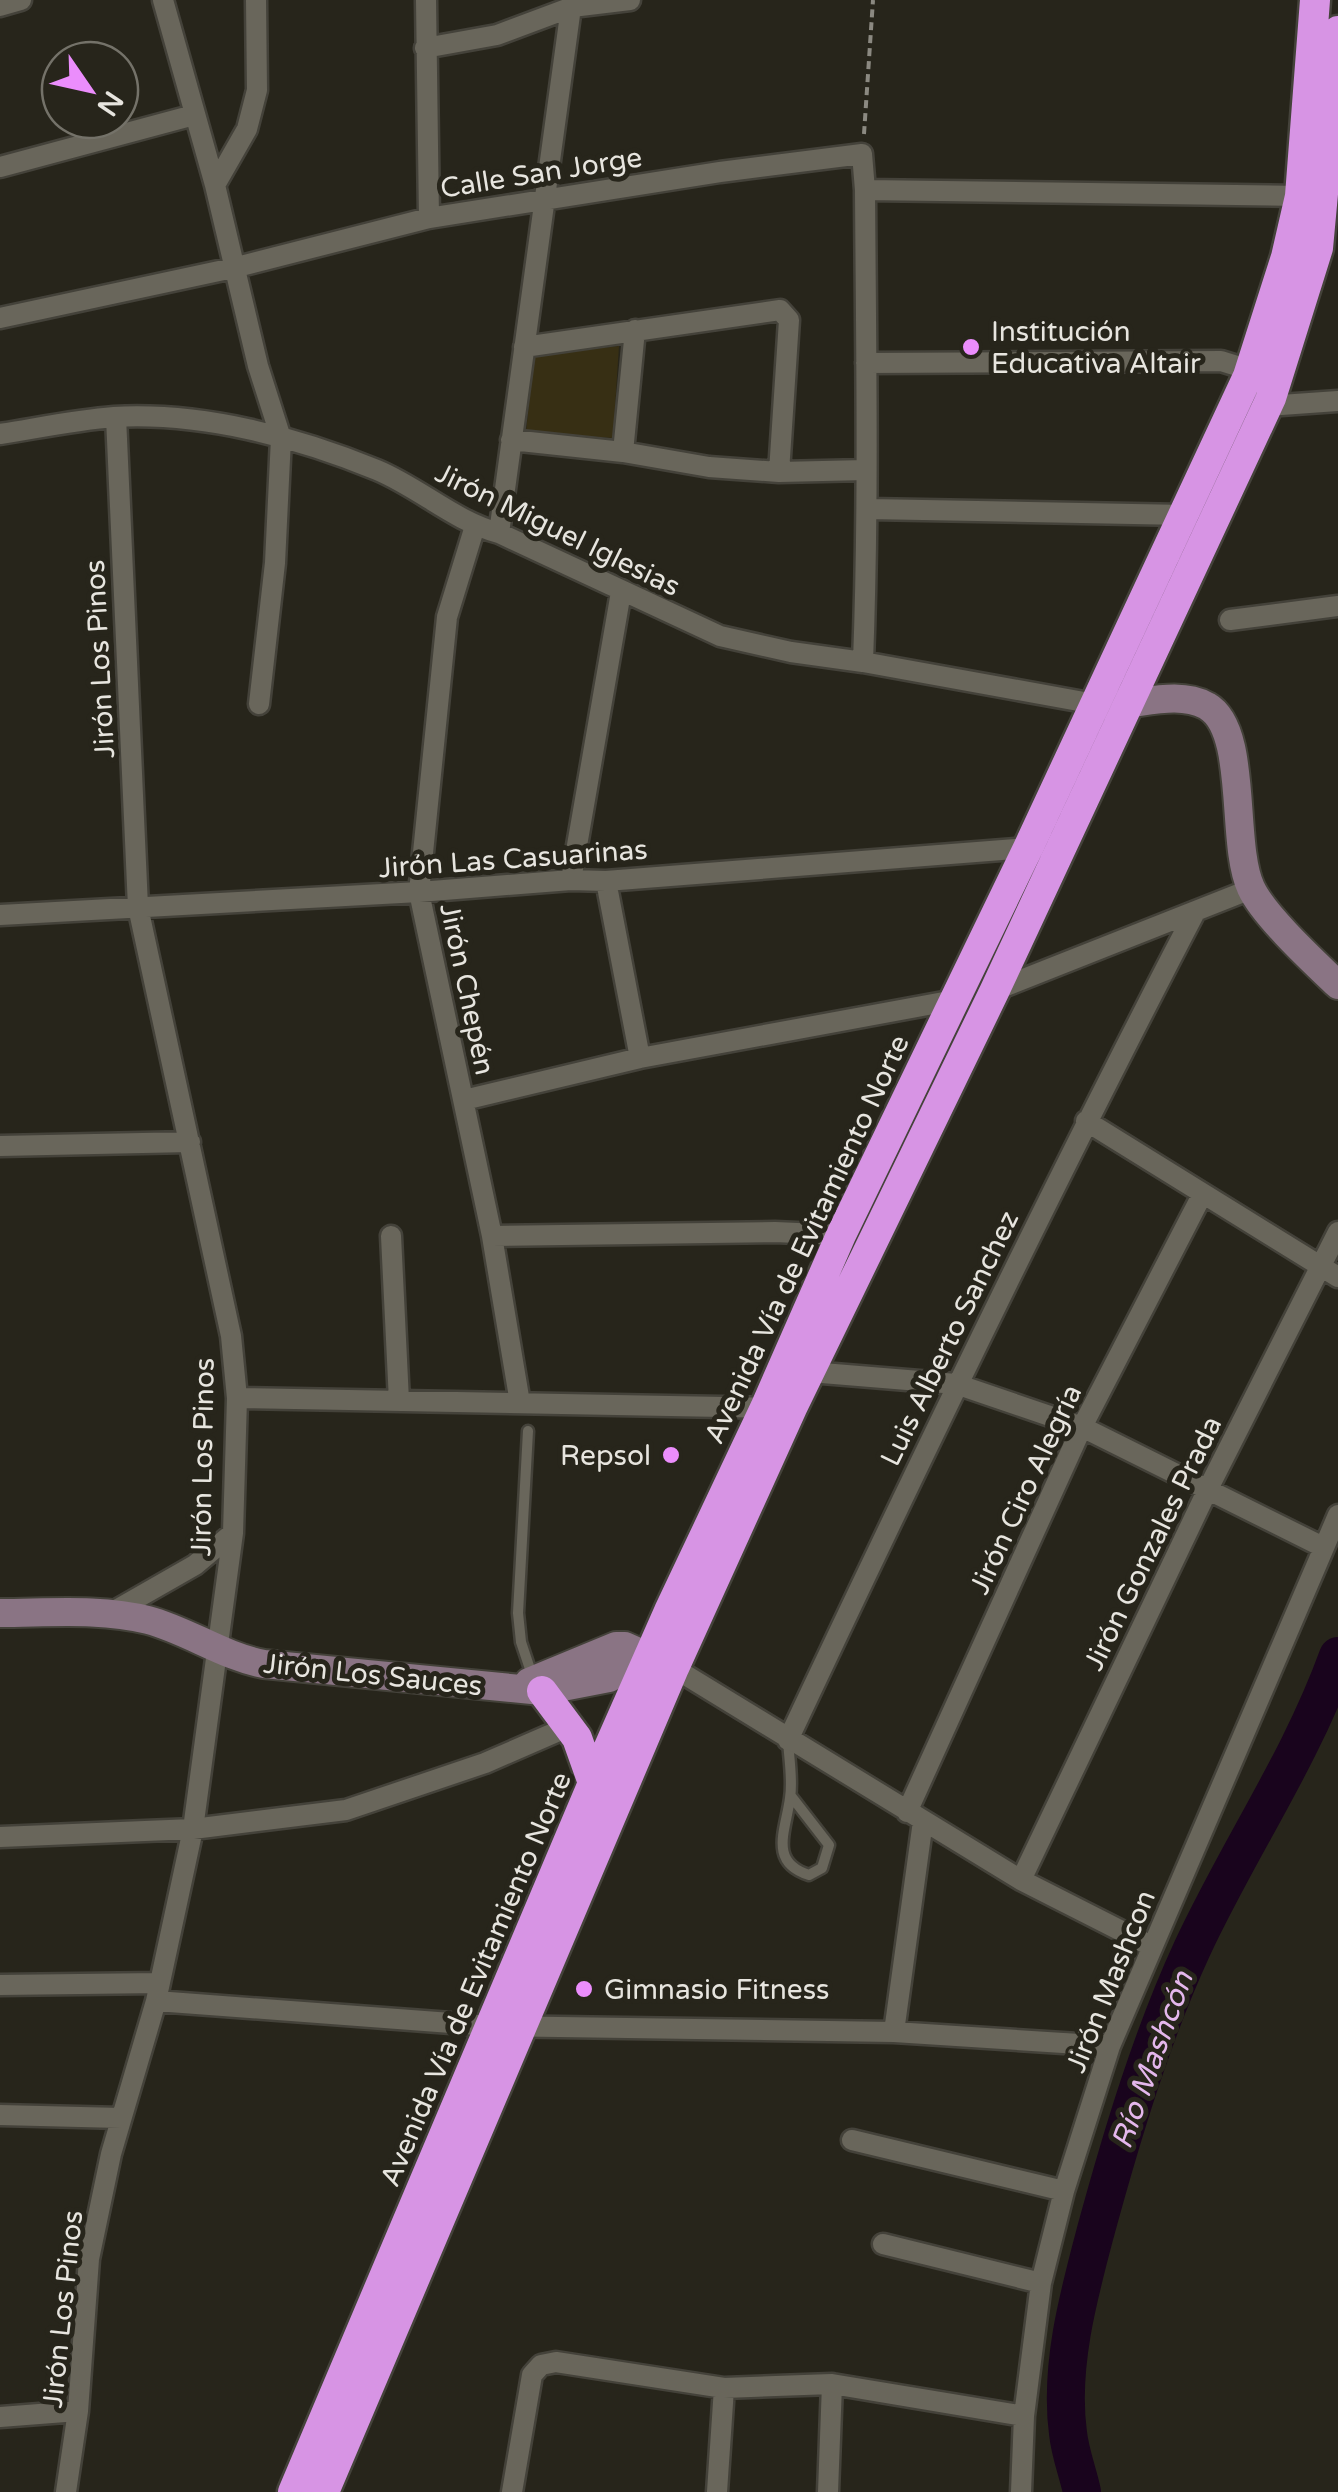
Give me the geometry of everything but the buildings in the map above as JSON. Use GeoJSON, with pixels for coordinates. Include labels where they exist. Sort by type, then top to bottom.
{"type":"FeatureCollection","features":[{"type":"Feature","properties":{"kind":"highway","name":"Avenida Vía de Evitamiento Norte"},"geometry":{"type":"LineString","coordinates":[[324,2492],[506,2026],[662,1663],[778,1408],[841,1235],[1186,516],[1248,376],[1286,257],[1300,196],[1314,0]]}},
{"type":"Feature","properties":{"kind":"highway","name":"Avenida Vía de Evitamiento Norte"},"geometry":{"type":"LineString","coordinates":[[778,1408],[810,1372],[994,992],[1271,398],[1328,246],[1338,31]]}},
{"type":"Feature","properties":{"kind":"highway","name":"Avenida Vía de Evitamiento Norte"},"geometry":{"type":"LineString","coordinates":[[548,1925],[593,1783],[662,1663]]}},
{"type":"Feature","properties":{"kind":"highway"},"geometry":{"type":"LineString","coordinates":[[530,1687],[570,1726],[593,1783]]}},
{"type":"Feature","properties":{"kind":"highway","name":"Avenida Vía de Evitamiento Norte"},"geometry":{"type":"LineString","coordinates":[[293,2492],[506,2026]]}},
{"type":"Feature","properties":{"kind":"street"},"geometry":{"type":"LineString","coordinates":[[162,0],[215,185],[258,366],[281,438],[276,563],[259,704]]}},
{"type":"Feature","properties":{"kind":"street"},"geometry":{"type":"LineString","coordinates":[[215,185],[247,129],[257,90],[256,0]]}},
{"type":"Feature","properties":{"kind":"street"},"geometry":{"type":"LineString","coordinates":[[426,0],[429,218]]}},
{"type":"Feature","properties":{"kind":"street"},"geometry":{"type":"LineString","coordinates":[[425,48],[497,34],[572,3],[630,0]]}},
{"type":"Feature","properties":{"kind":"street"},"geometry":{"type":"LineString","coordinates":[[500,533],[572,3]]}},
{"type":"Feature","properties":{"kind":"street"},"geometry":{"type":"LineString","coordinates":[[0,167],[194,115]]}},
{"type":"Feature","properties":{"kind":"street"},"geometry":{"type":"LineString","coordinates":[[862,154],[866,190],[868,508],[863,662]]}},
{"type":"Feature","properties":{"kind":"street","name":"Calle San Jorge"},"geometry":{"type":"LineString","coordinates":[[0,318],[233,268],[429,218],[862,154]]}},
{"type":"Feature","properties":{"kind":"street"},"geometry":{"type":"LineString","coordinates":[[866,190],[1300,196]]}},
{"type":"Feature","properties":{"kind":"street"},"geometry":{"type":"LineString","coordinates":[[524,347],[780,310],[789,320],[779,472]]}},
{"type":"Feature","properties":{"kind":"street"},"geometry":{"type":"LineString","coordinates":[[623,452],[635,330]]}},
{"type":"Feature","properties":{"kind":"street"},"geometry":{"type":"LineString","coordinates":[[866,363],[1221,361],[1231,362],[1271,398],[1286,406],[1338,400]]}},
{"type":"Feature","properties":{"kind":"street","name":"Jirón Miguel Iglesias"},"geometry":{"type":"LineString","coordinates":[[0,434],[116,417],[202,422],[281,438],[379,471],[474,526],[500,533],[720,636],[1096,704]]}},
{"type":"Feature","properties":{"kind":"street","name":"Jirón Los Pinos"},"geometry":{"type":"LineString","coordinates":[[66,2492],[78,2411],[90,2259],[121,2118],[158,1992],[194,1828],[233,1533],[237,1398],[231,1336],[138,907],[116,417]]}},
{"type":"Feature","properties":{"kind":"street"},"geometry":{"type":"LineString","coordinates":[[511,440],[623,452],[709,468],[779,472],[866,470]]}},
{"type":"Feature","properties":{"kind":"street"},"geometry":{"type":"LineString","coordinates":[[868,508],[1186,516]]}},
{"type":"Feature","properties":{"kind":"street","name":"Jirón Chepén"},"geometry":{"type":"LineString","coordinates":[[474,526],[447,617],[418,892],[492,1236],[520,1404]]}},
{"type":"Feature","properties":{"kind":"street"},"geometry":{"type":"LineString","coordinates":[[571,880],[622,592]]}},
{"type":"Feature","properties":{"kind":"street"},"geometry":{"type":"LineString","coordinates":[[1230,620],[1338,606]]}},
{"type":"Feature","properties":{"kind":"street"},"geometry":{"type":"LineString","coordinates":[[1096,704],[1177,699],[1204,704],[1221,716],[1232,757],[1238,837],[1251,889],[1305,954],[1338,985]]}},
{"type":"Feature","properties":{"kind":"street","name":"Jirón Las Casuarinas"},"geometry":{"type":"LineString","coordinates":[[0,915],[606,881],[1028,848]]}},
{"type":"Feature","properties":{"kind":"street"},"geometry":{"type":"LineString","coordinates":[[606,881],[640,1058]]}},
{"type":"Feature","properties":{"kind":"street"},"geometry":{"type":"LineString","coordinates":[[464,1100],[640,1058],[994,992],[1251,889]]}},
{"type":"Feature","properties":{"kind":"street","name":"Luis Alberto Sanchez"},"geometry":{"type":"LineString","coordinates":[[788,1740],[956,1384],[1194,914]]}},
{"type":"Feature","properties":{"kind":"street"},"geometry":{"type":"LineString","coordinates":[[1086,1121],[1338,1277]]}},
{"type":"Feature","properties":{"kind":"street"},"geometry":{"type":"LineString","coordinates":[[0,1146],[190,1142]]}},
{"type":"Feature","properties":{"kind":"street","name":"Jirón Ciro Alegría"},"geometry":{"type":"LineString","coordinates":[[894,2032],[915,1816],[1082,1426],[1202,1195]]}},
{"type":"Feature","properties":{"kind":"street"},"geometry":{"type":"LineString","coordinates":[[492,1236],[775,1232],[841,1235]]}},
{"type":"Feature","properties":{"kind":"street","name":"Jirón Gonzales Prada"},"geometry":{"type":"LineString","coordinates":[[1021,1880],[1208,1489],[1338,1232]]}},
{"type":"Feature","properties":{"kind":"street"},"geometry":{"type":"LineString","coordinates":[[391,1236],[399,1401]]}},
{"type":"Feature","properties":{"kind":"street"},"geometry":{"type":"LineString","coordinates":[[810,1372],[956,1384],[1082,1426],[1323,1547]]}},
{"type":"Feature","properties":{"kind":"street"},"geometry":{"type":"LineString","coordinates":[[237,1398],[778,1408]]}},
{"type":"Feature","properties":{"kind":"street","name":"Jirón Mashcon"},"geometry":{"type":"LineString","coordinates":[[1020,2492],[1024,2416],[1041,2284],[1064,2192],[1110,2046],[1338,1515]]}},
{"type":"Feature","properties":{"kind":"street"},"geometry":{"type":"LineString","coordinates":[[111,1614],[195,1565],[233,1533]]}},
{"type":"Feature","properties":{"kind":"street","name":"Jirón Los Sauces"},"geometry":{"type":"LineString","coordinates":[[0,1613],[111,1614],[168,1626],[240,1659],[264,1664],[530,1687],[616,1646],[662,1663]]}},
{"type":"Feature","properties":{"kind":"street"},"geometry":{"type":"LineString","coordinates":[[662,1663],[1021,1880],[1151,1946]]}},
{"type":"Feature","properties":{"kind":"street"},"geometry":{"type":"LineString","coordinates":[[0,1837],[194,1828],[346,1810],[486,1763],[570,1726]]}},
{"type":"Feature","properties":{"kind":"street"},"geometry":{"type":"LineString","coordinates":[[0,1985],[158,1992],[506,2026],[894,2032],[1110,2046]]}},
{"type":"Feature","properties":{"kind":"street"},"geometry":{"type":"LineString","coordinates":[[0,2114],[121,2118]]}},
{"type":"Feature","properties":{"kind":"street"},"geometry":{"type":"LineString","coordinates":[[852,2140],[1064,2192]]}},
{"type":"Feature","properties":{"kind":"street"},"geometry":{"type":"LineString","coordinates":[[883,2244],[1041,2284]]}},
{"type":"Feature","properties":{"kind":"street"},"geometry":{"type":"LineString","coordinates":[[512,2492],[532,2374],[541,2366],[556,2362],[724,2388],[832,2384],[1024,2416]]}},
{"type":"Feature","properties":{"kind":"street"},"geometry":{"type":"LineString","coordinates":[[828,2492],[832,2384]]}},
{"type":"Feature","properties":{"kind":"street"},"geometry":{"type":"LineString","coordinates":[[717,2492],[724,2388]]}},
{"type":"Feature","properties":{"kind":"street"},"geometry":{"type":"LineString","coordinates":[[0,2417],[78,2411]]}},
{"type":"Feature","properties":{"kind":"lane"},"geometry":{"type":"LineString","coordinates":[[528,1432],[518,1612],[530,1687]]}},
{"type":"Feature","properties":{"kind":"lane","name":"Luis Alberto Sanchez"},"geometry":{"type":"LineString","coordinates":[[788,1740],[791,1796],[784,1830],[784,1857],[789,1865],[809,1875],[822,1868],[829,1845],[791,1796]]}},
{"type":"Feature","properties":{"kind":"path"},"geometry":{"type":"LineString","coordinates":[[862,154],[873,0]]}},
{"type":"Feature","properties":{"kind":"shaded area"},"geometry":{"type":"Polygon","coordinates":[[[619,346],[613,438],[526,432],[534,356],[619,346]]]}},
{"type":"Feature","properties":{"kind":"waterway","name":"Río Mashcón"},"geometry":{"type":"LineString","coordinates":[[1082,2492],[1068,2433],[1068,2356],[1083,2279],[1127,2123],[1163,2017],[1192,1949],[1306,1732],[1338,1656]]}},
{"type":"Feature","properties":{"kind":"place","name":"Institución Educativa Altair"},"geometry":{"type":"Point","coordinates":[971,347]}},
{"type":"Feature","properties":{"kind":"place","name":"Repsol"},"geometry":{"type":"Point","coordinates":[671,1455]}},
{"type":"Feature","properties":{"kind":"place","name":"Gimnasio Fitness"},"geometry":{"type":"Point","coordinates":[584,1989]}}]}
